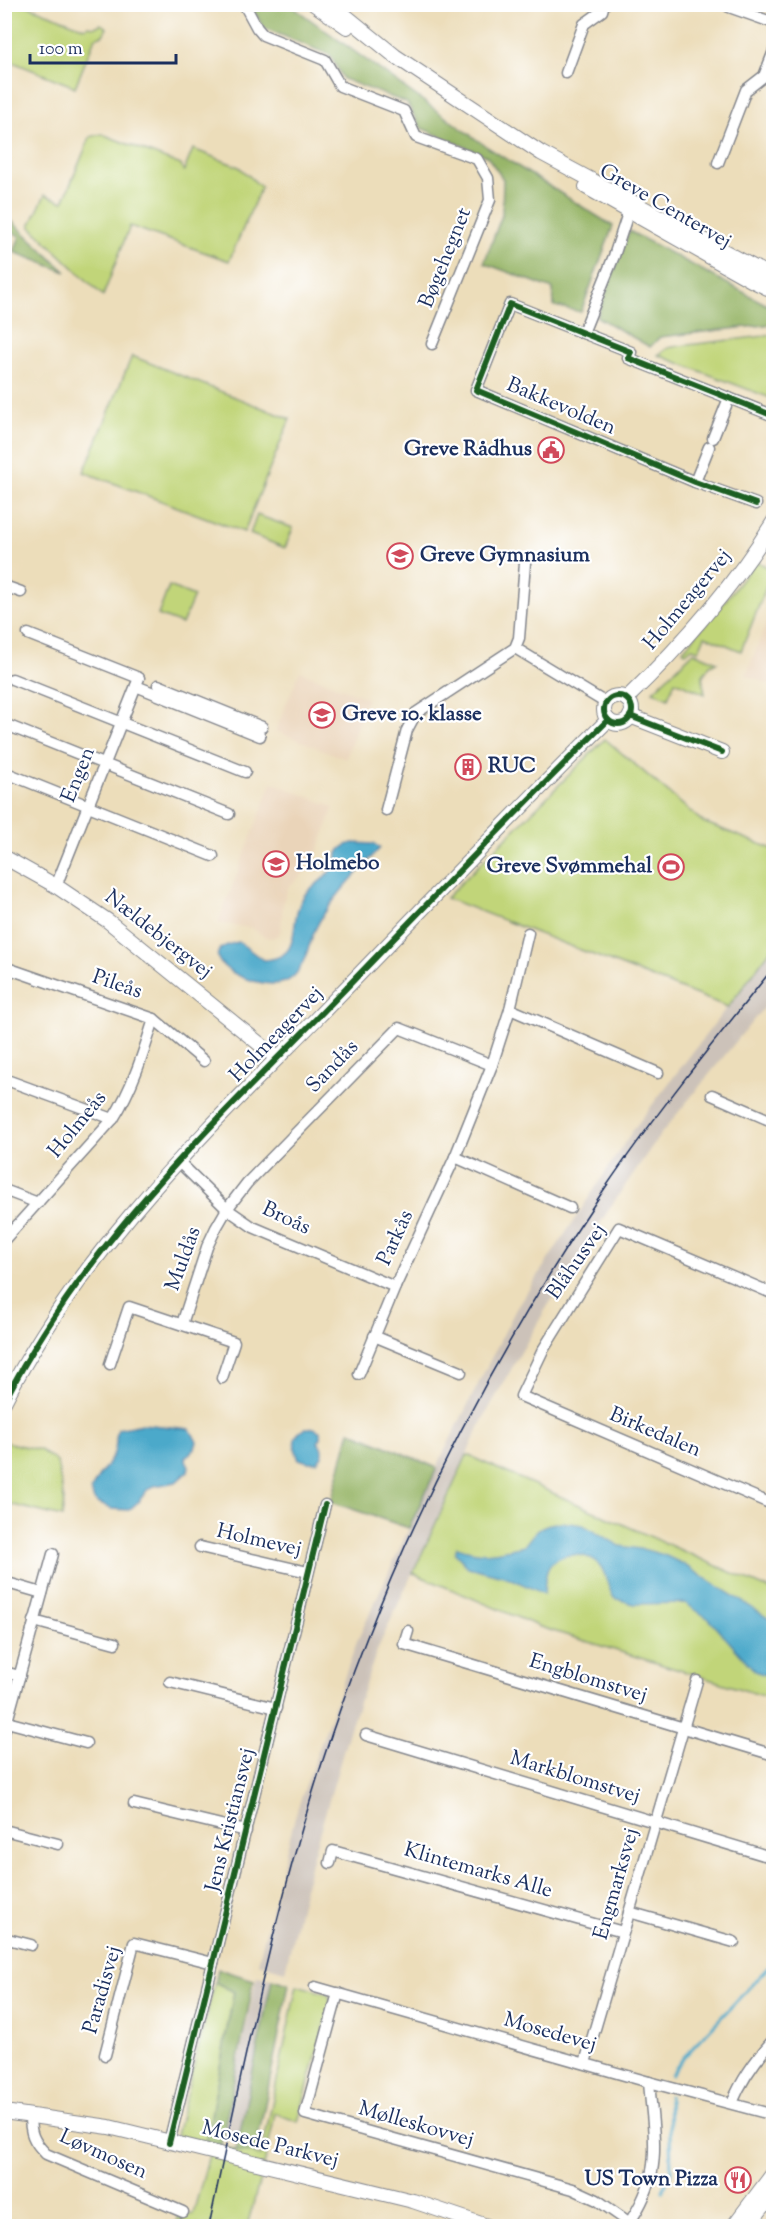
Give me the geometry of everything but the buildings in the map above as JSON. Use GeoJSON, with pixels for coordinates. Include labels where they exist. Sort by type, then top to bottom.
{"type":"FeatureCollection","features":[{"type":"Feature","properties":{"kind":"main road"},"geometry":{"type":"LineString","coordinates":[[734,2226],[774,2173]]}},
{"type":"Feature","properties":{"kind":"main road"},"geometry":{"type":"LineString","coordinates":[[747,2226],[774,2192]]}},
{"type":"Feature","properties":{"kind":"street","name":"Bøgehegnet"},"geometry":{"type":"LineString","coordinates":[[244,4],[263,35],[325,60],[340,86],[404,111],[416,136],[477,159],[488,178],[490,200],[432,344]]}},
{"type":"Feature","properties":{"kind":"street","name":"Greve Centervej"},"geometry":{"type":"LineString","coordinates":[[314,4],[541,153],[751,280],[774,291]]}},
{"type":"Feature","properties":{"kind":"street","name":"Greve Centervej"},"geometry":{"type":"LineString","coordinates":[[331,4],[396,56]]}},
{"type":"Feature","properties":{"kind":"street"},"geometry":{"type":"LineString","coordinates":[[566,73],[584,24],[602,11],[604,4]]}},
{"type":"Feature","properties":{"kind":"street"},"geometry":{"type":"LineString","coordinates":[[729,7],[774,23]]}},
{"type":"Feature","properties":{"kind":"street"},"geometry":{"type":"LineString","coordinates":[[718,163],[746,90],[764,76],[774,51]]}},
{"type":"Feature","properties":{"kind":"street","name":"Greve Centervej"},"geometry":{"type":"LineString","coordinates":[[630,207],[774,278]]}},
{"type":"Feature","properties":{"kind":"street"},"geometry":{"type":"LineString","coordinates":[[583,333],[614,256],[630,207]]}},
{"type":"Feature","properties":{"kind":"street","name":"Bakkevolden"},"geometry":{"type":"LineString","coordinates":[[756,504],[695,482],[476,390],[510,304],[631,352],[628,358],[774,416]]}},
{"type":"Feature","properties":{"kind":"street"},"geometry":{"type":"LineString","coordinates":[[695,482],[729,398]]}},
{"type":"Feature","properties":{"kind":"street","name":"Holmeagervej"},"geometry":{"type":"LineString","coordinates":[[626,699],[701,622],[743,569],[774,521]]}},
{"type":"Feature","properties":{"kind":"street"},"geometry":{"type":"LineString","coordinates":[[386,810],[407,730],[417,713],[515,648],[519,638],[525,564]]}},
{"type":"Feature","properties":{"kind":"street"},"geometry":{"type":"LineString","coordinates":[[4,586],[21,592]]}},
{"type":"Feature","properties":{"kind":"street"},"geometry":{"type":"LineString","coordinates":[[28,634],[138,682],[257,729],[158,685]]}},
{"type":"Feature","properties":{"kind":"street"},"geometry":{"type":"LineString","coordinates":[[515,648],[606,703]]}},
{"type":"Feature","properties":{"kind":"street"},"geometry":{"type":"LineString","coordinates":[[12,678],[245,772]]}},
{"type":"Feature","properties":{"kind":"street","name":"Engen"},"geometry":{"type":"LineString","coordinates":[[56,886],[138,682]]}},
{"type":"Feature","properties":{"kind":"street"},"geometry":{"type":"LineString","coordinates":[[618,696],[626,699],[631,707],[630,716],[622,723],[612,723],[604,712],[606,703],[618,696]]}},
{"type":"Feature","properties":{"kind":"street"},"geometry":{"type":"LineString","coordinates":[[630,716],[722,752]]}},
{"type":"Feature","properties":{"kind":"street","name":"Holmeagervej"},"geometry":{"type":"LineString","coordinates":[[4,1402],[40,1338],[69,1293],[124,1222],[178,1161],[608,720]]}},
{"type":"Feature","properties":{"kind":"street"},"geometry":{"type":"LineString","coordinates":[[4,724],[229,814]]}},
{"type":"Feature","properties":{"kind":"street"},"geometry":{"type":"LineString","coordinates":[[4,772],[213,856]]}},
{"type":"Feature","properties":{"kind":"street","name":"Nældebjergvej"},"geometry":{"type":"LineString","coordinates":[[4,857],[56,886],[116,927],[277,1058]]}},
{"type":"Feature","properties":{"kind":"street","name":"Parkås"},"geometry":{"type":"LineString","coordinates":[[358,1374],[454,1158],[492,1065],[510,1009],[528,933]]}},
{"type":"Feature","properties":{"kind":"street","name":"Pileås"},"geometry":{"type":"LineString","coordinates":[[4,968],[154,1019],[204,1061]]}},
{"type":"Feature","properties":{"kind":"street"},"geometry":{"type":"LineString","coordinates":[[510,1009],[658,1073]]}},
{"type":"Feature","properties":{"kind":"street","name":"Holmeås"},"geometry":{"type":"LineString","coordinates":[[4,1240],[112,1119],[136,1076],[154,1019]]}},
{"type":"Feature","properties":{"kind":"street","name":"Sandås"},"geometry":{"type":"LineString","coordinates":[[227,1209],[247,1184],[399,1028],[492,1065]]}},
{"type":"Feature","properties":{"kind":"street"},"geometry":{"type":"LineString","coordinates":[[4,1080],[112,1119]]}},
{"type":"Feature","properties":{"kind":"street"},"geometry":{"type":"LineString","coordinates":[[712,1095],[774,1122]]}},
{"type":"Feature","properties":{"kind":"street"},"geometry":{"type":"LineString","coordinates":[[454,1158],[570,1208]]}},
{"type":"Feature","properties":{"kind":"street","name":"Broås"},"geometry":{"type":"LineString","coordinates":[[178,1161],[227,1209],[253,1227],[395,1287]]}},
{"type":"Feature","properties":{"kind":"street"},"geometry":{"type":"LineString","coordinates":[[4,1190],[38,1203]]}},
{"type":"Feature","properties":{"kind":"street","name":"Muldås"},"geometry":{"type":"LineString","coordinates":[[182,1324],[207,1247],[227,1209]]}},
{"type":"Feature","properties":{"kind":"street","name":"Blåhusvej"},"geometry":{"type":"LineString","coordinates":[[521,1396],[543,1350],[619,1228],[774,1294]]}},
{"type":"Feature","properties":{"kind":"street","name":"Muldås"},"geometry":{"type":"LineString","coordinates":[[110,1364],[129,1307],[234,1342],[222,1378]]}},
{"type":"Feature","properties":{"kind":"street"},"geometry":{"type":"LineString","coordinates":[[374,1336],[461,1372]]}},
{"type":"Feature","properties":{"kind":"street","name":"Birkedalen"},"geometry":{"type":"LineString","coordinates":[[521,1396],[774,1505]]}},
{"type":"Feature","properties":{"kind":"street","name":"Jens Kristiansvej"},"geometry":{"type":"LineString","coordinates":[[169,2143],[325,1505]]}},
{"type":"Feature","properties":{"kind":"street","name":"Holmevej"},"geometry":{"type":"LineString","coordinates":[[200,1547],[308,1572]]}},
{"type":"Feature","properties":{"kind":"street"},"geometry":{"type":"LineString","coordinates":[[53,1554],[6,1727],[86,1743]]}},
{"type":"Feature","properties":{"kind":"street"},"geometry":{"type":"LineString","coordinates":[[4,1582],[42,1593]]}},
{"type":"Feature","properties":{"kind":"street"},"geometry":{"type":"LineString","coordinates":[[34,1621],[115,1643]]}},
{"type":"Feature","properties":{"kind":"street","name":"Engblomstvej"},"geometry":{"type":"LineString","coordinates":[[408,1631],[404,1644],[774,1755]]}},
{"type":"Feature","properties":{"kind":"street"},"geometry":{"type":"LineString","coordinates":[[4,1671],[20,1676]]}},
{"type":"Feature","properties":{"kind":"street","name":"Engmarksvej"},"geometry":{"type":"LineString","coordinates":[[585,2063],[696,1681]]}},
{"type":"Feature","properties":{"kind":"street"},"geometry":{"type":"LineString","coordinates":[[170,1682],[276,1708]]}},
{"type":"Feature","properties":{"kind":"street","name":"Markblomstvej"},"geometry":{"type":"LineString","coordinates":[[366,1735],[774,1858]]}},
{"type":"Feature","properties":{"kind":"street"},"geometry":{"type":"LineString","coordinates":[[134,1804],[246,1831]]}},
{"type":"Feature","properties":{"kind":"street"},"geometry":{"type":"LineString","coordinates":[[4,1830],[58,1844]]}},
{"type":"Feature","properties":{"kind":"street","name":"Klintemarks Alle"},"geometry":{"type":"LineString","coordinates":[[330,1863],[333,1851],[623,1932]]}},
{"type":"Feature","properties":{"kind":"street"},"geometry":{"type":"LineString","coordinates":[[629,1912],[734,1942]]}},
{"type":"Feature","properties":{"kind":"street"},"geometry":{"type":"LineString","coordinates":[[4,1938],[31,1945]]}},
{"type":"Feature","properties":{"kind":"street","name":"Paradisvej"},"geometry":{"type":"LineString","coordinates":[[105,2055],[134,1943],[213,1963]]}},
{"type":"Feature","properties":{"kind":"street","name":"Mosedevej"},"geometry":{"type":"LineString","coordinates":[[315,1987],[774,2115]]}},
{"type":"Feature","properties":{"kind":"street","name":"Mølleskovvej"},"geometry":{"type":"LineString","coordinates":[[338,1993],[305,2114],[573,2189],[597,2200],[628,2225]]}},
{"type":"Feature","properties":{"kind":"street"},"geometry":{"type":"LineString","coordinates":[[732,2103],[754,2062],[774,2039]]}},
{"type":"Feature","properties":{"kind":"street"},"geometry":{"type":"LineString","coordinates":[[628,2225],[645,2198],[652,2177],[655,2155],[649,2082]]}},
{"type":"Feature","properties":{"kind":"street","name":"Mosede Parkvej"},"geometry":{"type":"LineString","coordinates":[[4,2112],[109,2127],[413,2201],[487,2226]]}},
{"type":"Feature","properties":{"kind":"street","name":"Løvmosen"},"geometry":{"type":"LineString","coordinates":[[30,2115],[30,2132],[35,2143],[46,2154],[183,2212]]}},
{"type":"Feature","properties":{"kind":"shaded area"},"geometry":{"type":"Polygon","coordinates":[[[773,606],[773,686],[746,675],[773,606]]]}},
{"type":"Feature","properties":{"kind":"shaded area","name":"Greve 10. klasse"},"geometry":{"type":"Polygon","coordinates":[[[300,671],[367,698],[346,759],[275,731],[300,671]]]}},
{"type":"Feature","properties":{"kind":"shaded area","name":"Holmebo"},"geometry":{"type":"Polygon","coordinates":[[[272,782],[334,807],[316,856],[305,872],[288,887],[283,902],[281,930],[272,938],[265,937],[251,928],[218,923],[272,782]]]}},
{"type":"Feature","properties":{"kind":"shaded area"},"geometry":{"type":"Polygon","coordinates":[[[773,947],[773,996],[660,1135],[611,1206],[544,1312],[483,1419],[378,1648],[351,1725],[311,1862],[285,1971],[258,1963],[296,1813],[358,1639],[444,1452],[516,1309],[633,1130],[773,947]]]}},
{"type":"Feature","properties":{"kind":"shaded area"},"geometry":{"type":"Polygon","coordinates":[[[257,1976],[272,1979],[238,2137],[224,2134],[257,1976]]]}},
{"type":"Feature","properties":{"kind":"green space"},"geometry":{"type":"Polygon","coordinates":[[[7,4],[26,5],[85,28],[101,24],[107,28],[103,35],[95,38],[75,87],[5,59],[4,10],[7,4]]]}},
{"type":"Feature","properties":{"kind":"green space"},"geometry":{"type":"Polygon","coordinates":[[[250,5],[290,5],[487,147],[613,226],[581,312],[554,306],[553,289],[484,263],[502,215],[503,179],[487,156],[421,128],[407,103],[343,79],[330,55],[264,28],[250,5]]]}},
{"type":"Feature","properties":{"kind":"green space"},"geometry":{"type":"Polygon","coordinates":[[[102,134],[181,165],[184,171],[193,149],[239,167],[261,187],[229,261],[130,226],[103,296],[30,226],[45,195],[63,202],[90,137],[102,134]]]}},
{"type":"Feature","properties":{"kind":"green space"},"geometry":{"type":"Polygon","coordinates":[[[4,215],[66,272],[14,252],[20,236],[5,229],[4,215]]]}},
{"type":"Feature","properties":{"kind":"green space"},"geometry":{"type":"Polygon","coordinates":[[[629,231],[773,308],[773,324],[660,337],[650,347],[597,317],[629,231]]]}},
{"type":"Feature","properties":{"kind":"green space"},"geometry":{"type":"Polygon","coordinates":[[[773,335],[773,399],[658,355],[668,348],[679,346],[773,335]]]}},
{"type":"Feature","properties":{"kind":"green space"},"geometry":{"type":"Polygon","coordinates":[[[132,356],[290,419],[244,532],[84,472],[132,356]]]}},
{"type":"Feature","properties":{"kind":"green space"},"geometry":{"type":"Polygon","coordinates":[[[257,515],[293,528],[285,548],[250,534],[257,515]]]}},
{"type":"Feature","properties":{"kind":"green space"},"geometry":{"type":"Polygon","coordinates":[[[756,561],[773,570],[741,651],[705,636],[699,650],[692,648],[686,653],[683,650],[756,561]]]}},
{"type":"Feature","properties":{"kind":"green space"},"geometry":{"type":"Polygon","coordinates":[[[169,586],[194,596],[182,624],[158,615],[169,586]]]}},
{"type":"Feature","properties":{"kind":"green space"},"geometry":{"type":"Polygon","coordinates":[[[694,652],[717,662],[710,665],[702,677],[705,694],[675,681],[668,698],[653,691],[694,652]]]}},
{"type":"Feature","properties":{"kind":"green space"},"geometry":{"type":"Polygon","coordinates":[[[605,739],[703,822],[773,849],[773,947],[728,1007],[446,898],[605,739]]]}},
{"type":"Feature","properties":{"kind":"green space"},"geometry":{"type":"Polygon","coordinates":[[[350,1431],[437,1468],[409,1528],[331,1502],[350,1431]]]}},
{"type":"Feature","properties":{"kind":"green space"},"geometry":{"type":"Polygon","coordinates":[[[5,1442],[40,1450],[57,1462],[64,1500],[62,1517],[5,1503],[5,1442]]]}},
{"type":"Feature","properties":{"kind":"green space"},"geometry":{"type":"Polygon","coordinates":[[[467,1455],[773,1591],[773,1699],[540,1627],[413,1573],[467,1455]]]}},
{"type":"Feature","properties":{"kind":"green space"},"geometry":{"type":"Polygon","coordinates":[[[218,1969],[254,1980],[221,2145],[206,2143],[234,1992],[215,1982],[218,1969]]]}},
{"type":"Feature","properties":{"kind":"green space"},"geometry":{"type":"Polygon","coordinates":[[[272,1979],[289,1984],[255,2154],[236,2151],[272,1979]]]}},
{"type":"Feature","properties":{"kind":"green space"},"geometry":{"type":"Polygon","coordinates":[[[215,1982],[234,1991],[206,2143],[176,2135],[215,1982]]]}},
{"type":"Feature","properties":{"kind":"green space"},"geometry":{"type":"Polygon","coordinates":[[[297,1985],[328,1994],[331,2002],[298,2122],[275,2113],[266,2158],[247,2226],[177,2226],[178,2217],[193,2214],[212,2144],[261,2156],[297,1985]]]}},
{"type":"Feature","properties":{"kind":"water"},"geometry":{"type":"Polygon","coordinates":[[[353,843],[374,844],[380,848],[321,918],[297,973],[285,982],[271,984],[256,982],[241,977],[220,962],[218,954],[223,947],[239,942],[263,960],[277,958],[285,953],[291,945],[296,916],[304,896],[328,874],[340,850],[353,843]]]}},
{"type":"Feature","properties":{"kind":"water"},"geometry":{"type":"Polygon","coordinates":[[[142,1424],[190,1429],[197,1442],[195,1448],[185,1458],[189,1466],[188,1471],[176,1482],[148,1489],[129,1510],[112,1509],[100,1504],[94,1500],[91,1491],[112,1457],[118,1429],[142,1424]]]}},
{"type":"Feature","properties":{"kind":"water"},"geometry":{"type":"Polygon","coordinates":[[[306,1428],[314,1428],[321,1432],[318,1442],[323,1450],[317,1462],[299,1459],[295,1450],[296,1437],[306,1428]]]}},
{"type":"Feature","properties":{"kind":"water"},"geometry":{"type":"Polygon","coordinates":[[[561,1522],[583,1525],[620,1546],[664,1555],[683,1564],[768,1618],[773,1624],[773,1678],[755,1671],[709,1619],[685,1603],[634,1604],[614,1598],[601,1567],[590,1558],[568,1555],[555,1560],[547,1572],[544,1594],[507,1577],[468,1567],[455,1553],[457,1547],[483,1553],[524,1546],[539,1529],[561,1522]]]}},
{"type":"Feature","properties":{"kind":"waterway"},"geometry":{"type":"LineString","coordinates":[[671,2075],[684,2057],[774,1961]]}},
{"type":"Feature","properties":{"kind":"waterway"},"geometry":{"type":"LineString","coordinates":[[663,2191],[671,2172],[669,2096]]}},
{"type":"Feature","properties":{"kind":"tram line"},"geometry":{"type":"LineString","coordinates":[[209,2226],[273,1935],[304,1820],[348,1688],[408,1540],[479,1396],[560,1258],[644,1133],[774,967]]}},
{"type":"Feature","properties":{"kind":"cycle path"},"geometry":{"type":"LineString","coordinates":[[756,504],[695,482],[476,390],[510,304],[631,352],[628,358],[774,416]]}},
{"type":"Feature","properties":{"kind":"cycle path"},"geometry":{"type":"LineString","coordinates":[[618,696],[628,700],[632,710],[628,720],[618,724],[608,720],[604,710],[608,700],[618,696]]}},
{"type":"Feature","properties":{"kind":"cycle path"},"geometry":{"type":"LineString","coordinates":[[630,716],[722,752]]}},
{"type":"Feature","properties":{"kind":"cycle path"},"geometry":{"type":"LineString","coordinates":[[4,1402],[35,1347],[69,1295],[145,1198],[228,1108],[608,720]]}},
{"type":"Feature","properties":{"kind":"cycle path"},"geometry":{"type":"LineString","coordinates":[[169,2143],[325,1505]]}},
{"type":"Feature","properties":{"kind":"place","name":"Greve Rådhus"},"geometry":{"type":"Point","coordinates":[551,450]}},
{"type":"Feature","properties":{"kind":"place","name":"Greve Gymnasium"},"geometry":{"type":"Point","coordinates":[400,556]}},
{"type":"Feature","properties":{"kind":"place","name":"Greve 10. klasse"},"geometry":{"type":"Point","coordinates":[322,715]}},
{"type":"Feature","properties":{"kind":"place","name":"RUC"},"geometry":{"type":"Point","coordinates":[468,767]}},
{"type":"Feature","properties":{"kind":"place","name":"Holmebo"},"geometry":{"type":"Point","coordinates":[276,864]}},
{"type":"Feature","properties":{"kind":"place","name":"Greve Svømmehal"},"geometry":{"type":"Point","coordinates":[671,867]}},
{"type":"Feature","properties":{"kind":"place","name":"US Town Pizza"},"geometry":{"type":"Point","coordinates":[738,2180]}}]}
